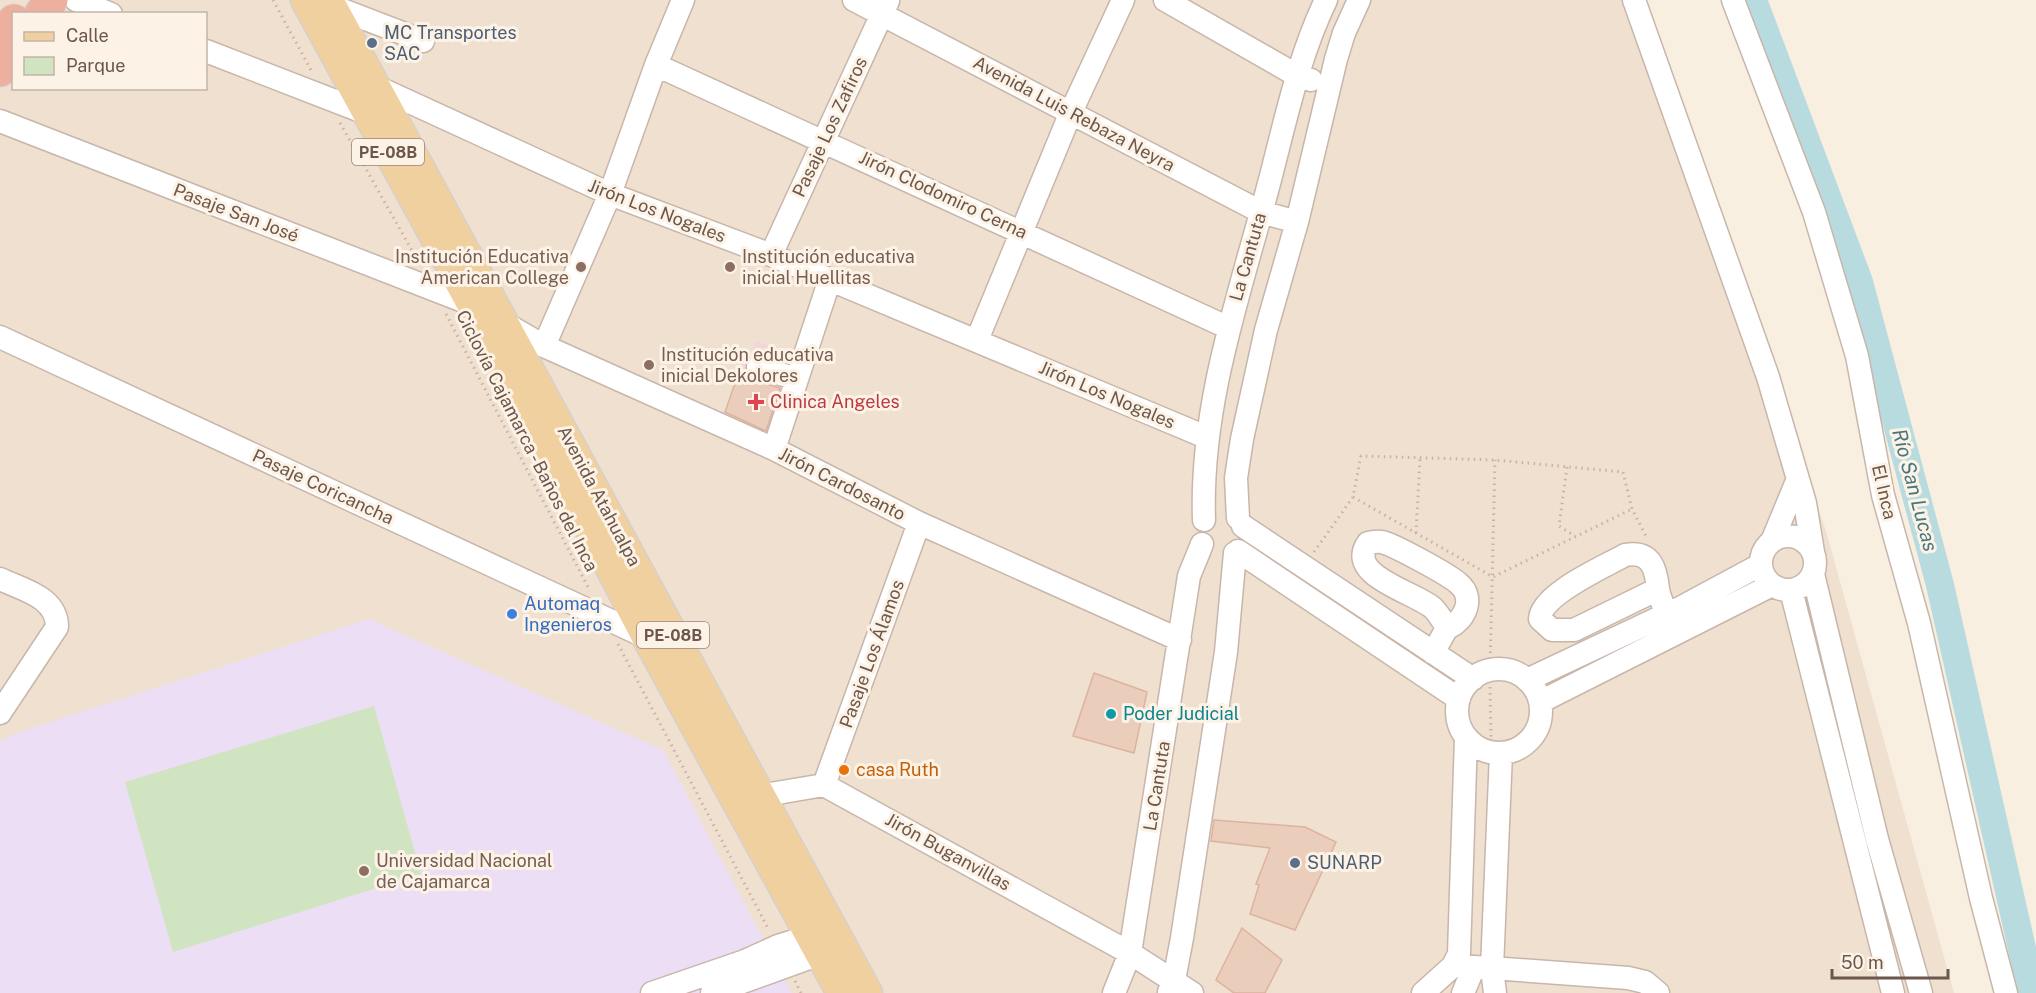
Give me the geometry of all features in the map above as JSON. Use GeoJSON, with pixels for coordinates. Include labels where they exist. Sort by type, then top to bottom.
{"type":"FeatureCollection","features":[{"type":"Feature","properties":{"kind":"highway"},"geometry":{"type":"LineString","coordinates":[[0,40],[12,24]]}},
{"type":"Feature","properties":{"kind":"highway"},"geometry":{"type":"LineString","coordinates":[[0,70],[12,55]]}},
{"type":"Feature","properties":{"kind":"main road","name":"Avenida Atahualpa"},"geometry":{"type":"LineString","coordinates":[[322,2],[377,87],[759,796],[827,941],[841,993]]}},
{"type":"Feature","properties":{"kind":"main road","name":"Avenida Atahualpa"},"geometry":{"type":"LineString","coordinates":[[322,2],[366,113],[471,304],[646,637],[827,941],[868,993]]}},
{"type":"Feature","properties":{"kind":"street"},"geometry":{"type":"LineString","coordinates":[[76,0],[106,12]]}},
{"type":"Feature","properties":{"kind":"street"},"geometry":{"type":"LineString","coordinates":[[544,346],[610,194],[656,65],[683,0]]}},
{"type":"Feature","properties":{"kind":"street","name":"Avenida Luis Rebaza Neyra"},"geometry":{"type":"LineString","coordinates":[[854,0],[886,7],[1071,112],[1261,212],[1297,222]]}},
{"type":"Feature","properties":{"kind":"street"},"geometry":{"type":"LineString","coordinates":[[977,340],[1071,112],[1124,0]]}},
{"type":"Feature","properties":{"kind":"street"},"geometry":{"type":"LineString","coordinates":[[1165,0],[1298,76],[1330,85]]}},
{"type":"Feature","properties":{"kind":"street","name":"La Cantuta"},"geometry":{"type":"LineString","coordinates":[[1114,993],[1130,953],[1189,576],[1202,544],[1200,536],[1204,520],[1203,483],[1206,437],[1228,328],[1298,76],[1326,0]]}},
{"type":"Feature","properties":{"kind":"street","name":"La Cantuta"},"geometry":{"type":"LineString","coordinates":[[1171,986],[1226,652],[1237,552],[1244,542],[1236,478],[1242,439],[1266,330],[1297,222],[1330,85],[1344,33],[1359,0]]}},
{"type":"Feature","properties":{"kind":"street"},"geometry":{"type":"LineString","coordinates":[[1634,0],[1768,377],[1806,509],[1815,559],[1813,574],[1877,839],[1921,993]]}},
{"type":"Feature","properties":{"kind":"street","name":"El Inca"},"geometry":{"type":"LineString","coordinates":[[1733,0],[1814,212],[1857,356],[1884,495],[1919,623],[1981,898],[2006,993]]}},
{"type":"Feature","properties":{"kind":"street"},"geometry":{"type":"LineString","coordinates":[[322,2],[423,41]]}},
{"type":"Feature","properties":{"kind":"street","name":"Pasaje Los Zafiros"},"geometry":{"type":"LineString","coordinates":[[771,255],[886,7]]}},
{"type":"Feature","properties":{"kind":"street"},"geometry":{"type":"LineString","coordinates":[[207,51],[366,113]]}},
{"type":"Feature","properties":{"kind":"street","name":"Jirón Clodomiro Cerna"},"geometry":{"type":"LineString","coordinates":[[656,65],[1228,328]]}},
{"type":"Feature","properties":{"kind":"street","name":"Jirón Los Nogales"},"geometry":{"type":"LineString","coordinates":[[377,87],[610,194],[830,279],[1206,437]]}},
{"type":"Feature","properties":{"kind":"street","name":"Pasaje San José"},"geometry":{"type":"LineString","coordinates":[[0,121],[471,304],[506,323]]}},
{"type":"Feature","properties":{"kind":"street"},"geometry":{"type":"LineString","coordinates":[[774,449],[830,279]]}},
{"type":"Feature","properties":{"kind":"street","name":"Jirón Cardosanto"},"geometry":{"type":"LineString","coordinates":[[506,323],[544,346],[774,449],[919,524],[1180,640]]}},
{"type":"Feature","properties":{"kind":"street","name":"Pasaje Coricancha"},"geometry":{"type":"LineString","coordinates":[[0,337],[646,637]]}},
{"type":"Feature","properties":{"kind":"street"},"geometry":{"type":"LineString","coordinates":[[758,367],[797,379]]}},
{"type":"Feature","properties":{"kind":"street"},"geometry":{"type":"LineString","coordinates":[[1797,481],[1773,539],[1763,550],[1760,566],[1762,573],[1781,588],[1893,993]]}},
{"type":"Feature","properties":{"kind":"street"},"geometry":{"type":"LineString","coordinates":[[1204,520],[1217,512],[1232,514],[1303,567],[1433,652],[1481,674],[1510,671],[1527,680],[1540,702],[1540,719],[1534,735],[1520,748],[1496,753],[1473,744],[1466,737],[1458,719],[1459,699],[1481,674]]}},
{"type":"Feature","properties":{"kind":"street","name":"Pasaje Los Álamos"},"geometry":{"type":"LineString","coordinates":[[824,785],[919,524]]}},
{"type":"Feature","properties":{"kind":"street"},"geometry":{"type":"LineString","coordinates":[[1773,539],[1788,535],[1796,537],[1809,545],[1813,552]]}},
{"type":"Feature","properties":{"kind":"street"},"geometry":{"type":"LineString","coordinates":[[1433,652],[1447,628],[1461,619],[1467,606],[1467,598],[1459,584],[1384,543],[1368,543],[1363,557],[1365,566],[1373,574],[1433,608],[1447,628]]}},
{"type":"Feature","properties":{"kind":"street"},"geometry":{"type":"LineString","coordinates":[[1202,544],[1206,550],[1220,557],[1237,552],[1459,699]]}},
{"type":"Feature","properties":{"kind":"street"},"geometry":{"type":"LineString","coordinates":[[1658,589],[1574,630],[1552,630],[1540,619],[1540,610],[1551,597],[1625,555],[1634,553],[1650,562],[1657,572],[1658,589],[1672,624]]}},
{"type":"Feature","properties":{"kind":"street"},"geometry":{"type":"LineString","coordinates":[[1540,702],[1672,624],[1760,566]]}},
{"type":"Feature","properties":{"kind":"street"},"geometry":{"type":"LineString","coordinates":[[1527,680],[1672,624],[1781,588],[1804,585],[1813,574]]}},
{"type":"Feature","properties":{"kind":"street"},"geometry":{"type":"LineString","coordinates":[[0,579],[49,603],[55,612],[57,627],[0,713]]}},
{"type":"Feature","properties":{"kind":"street"},"geometry":{"type":"LineString","coordinates":[[1466,737],[1459,954],[1496,993]]}},
{"type":"Feature","properties":{"kind":"street"},"geometry":{"type":"LineString","coordinates":[[1463,993],[1473,967],[1496,753]]}},
{"type":"Feature","properties":{"kind":"street"},"geometry":{"type":"LineString","coordinates":[[759,796],[824,785]]}},
{"type":"Feature","properties":{"kind":"street","name":"Jirón Buganvillas"},"geometry":{"type":"LineString","coordinates":[[824,785],[1130,953],[1171,986],[1192,993]]}},
{"type":"Feature","properties":{"kind":"street"},"geometry":{"type":"LineString","coordinates":[[712,993],[754,978],[782,955],[827,941]]}},
{"type":"Feature","properties":{"kind":"street"},"geometry":{"type":"LineString","coordinates":[[1423,993],[1473,967],[1628,978],[1645,982],[1658,993]]}},
{"type":"Feature","properties":{"kind":"street"},"geometry":{"type":"LineString","coordinates":[[652,993],[754,978]]}},
{"type":"Feature","properties":{"kind":"path","name":"Ciclovía Cajamarca - Baños del Inca"},"geometry":{"type":"LineString","coordinates":[[273,0],[433,289],[801,993]]}},
{"type":"Feature","properties":{"kind":"path"},"geometry":{"type":"LineString","coordinates":[[1303,567],[1353,497],[1361,456],[1495,460],[1623,472]]}},
{"type":"Feature","properties":{"kind":"path"},"geometry":{"type":"LineString","coordinates":[[1416,533],[1420,458]]}},
{"type":"Feature","properties":{"kind":"path"},"geometry":{"type":"LineString","coordinates":[[1495,460],[1493,577],[1481,674],[1496,753]]}},
{"type":"Feature","properties":{"kind":"path"},"geometry":{"type":"LineString","coordinates":[[1567,466],[1559,526],[1575,537]]}},
{"type":"Feature","properties":{"kind":"path"},"geometry":{"type":"LineString","coordinates":[[1353,497],[1493,577]]}},
{"type":"Feature","properties":{"kind":"path"},"geometry":{"type":"LineString","coordinates":[[1493,577],[1632,509]]}},
{"type":"Feature","properties":{"kind":"shaded area"},"geometry":{"type":"Polygon","coordinates":[[[0,0],[1645,0],[1826,531],[1954,993],[0,993],[0,0]]]}},
{"type":"Feature","properties":{"kind":"shaded area","name":"Clinica Angeles"},"geometry":{"type":"Polygon","coordinates":[[[756,341],[799,356],[772,434],[723,417],[743,360],[748,362],[756,341]]]}},
{"type":"Feature","properties":{"kind":"shaded area","name":"Universidad Nacional de Cajamarca"},"geometry":{"type":"Polygon","coordinates":[[[369,619],[663,750],[792,993],[0,993],[0,741],[19,732],[369,619]]]}},
{"type":"Feature","properties":{"kind":"green space"},"geometry":{"type":"Polygon","coordinates":[[[374,706],[421,874],[173,952],[125,782],[374,706]]]}},
{"type":"Feature","properties":{"kind":"building"},"geometry":{"type":"Polygon","coordinates":[[[740,369],[753,380],[780,388],[766,431],[725,412],[740,369]]]}},
{"type":"Feature","properties":{"kind":"building","name":"Poder Judicial"},"geometry":{"type":"Polygon","coordinates":[[[1094,673],[1147,692],[1134,753],[1073,736],[1094,673]]]}},
{"type":"Feature","properties":{"kind":"building","name":"SUNARP"},"geometry":{"type":"Polygon","coordinates":[[[1214,820],[1305,827],[1336,842],[1295,930],[1250,914],[1259,885],[1256,884],[1270,848],[1211,841],[1214,820]]]}},
{"type":"Feature","properties":{"kind":"building"},"geometry":{"type":"Polygon","coordinates":[[[1242,928],[1282,960],[1265,993],[1234,993],[1216,980],[1242,928]]]}},
{"type":"Feature","properties":{"kind":"waterway","name":"Río San Lucas"},"geometry":{"type":"LineString","coordinates":[[1753,0],[1859,282],[1940,585],[2032,993]]}},
{"type":"Feature","properties":{"kind":"place","name":"MC Transportes SAC"},"geometry":{"type":"Point","coordinates":[372,43]}},
{"type":"Feature","properties":{"kind":"place","name":"Institución Educativa American College"},"geometry":{"type":"Point","coordinates":[581,267]}},
{"type":"Feature","properties":{"kind":"place","name":"Institución educativa inicial Huellitas"},"geometry":{"type":"Point","coordinates":[730,267]}},
{"type":"Feature","properties":{"kind":"place","name":"Institución educativa inicial Dekolores"},"geometry":{"type":"Point","coordinates":[649,365]}},
{"type":"Feature","properties":{"kind":"place","name":"Clinica Angeles"},"geometry":{"type":"Point","coordinates":[756,402]}},
{"type":"Feature","properties":{"kind":"place","name":"Automaq Ingenieros"},"geometry":{"type":"Point","coordinates":[512,614]}},
{"type":"Feature","properties":{"kind":"place","name":"Poder Judicial"},"geometry":{"type":"Point","coordinates":[1111,714]}},
{"type":"Feature","properties":{"kind":"place","name":"casa Ruth"},"geometry":{"type":"Point","coordinates":[844,770]}},
{"type":"Feature","properties":{"kind":"place","name":"SUNARP"},"geometry":{"type":"Point","coordinates":[1295,863]}},
{"type":"Feature","properties":{"kind":"place","name":"Universidad Nacional de Cajamarca"},"geometry":{"type":"Point","coordinates":[364,871]}}]}
